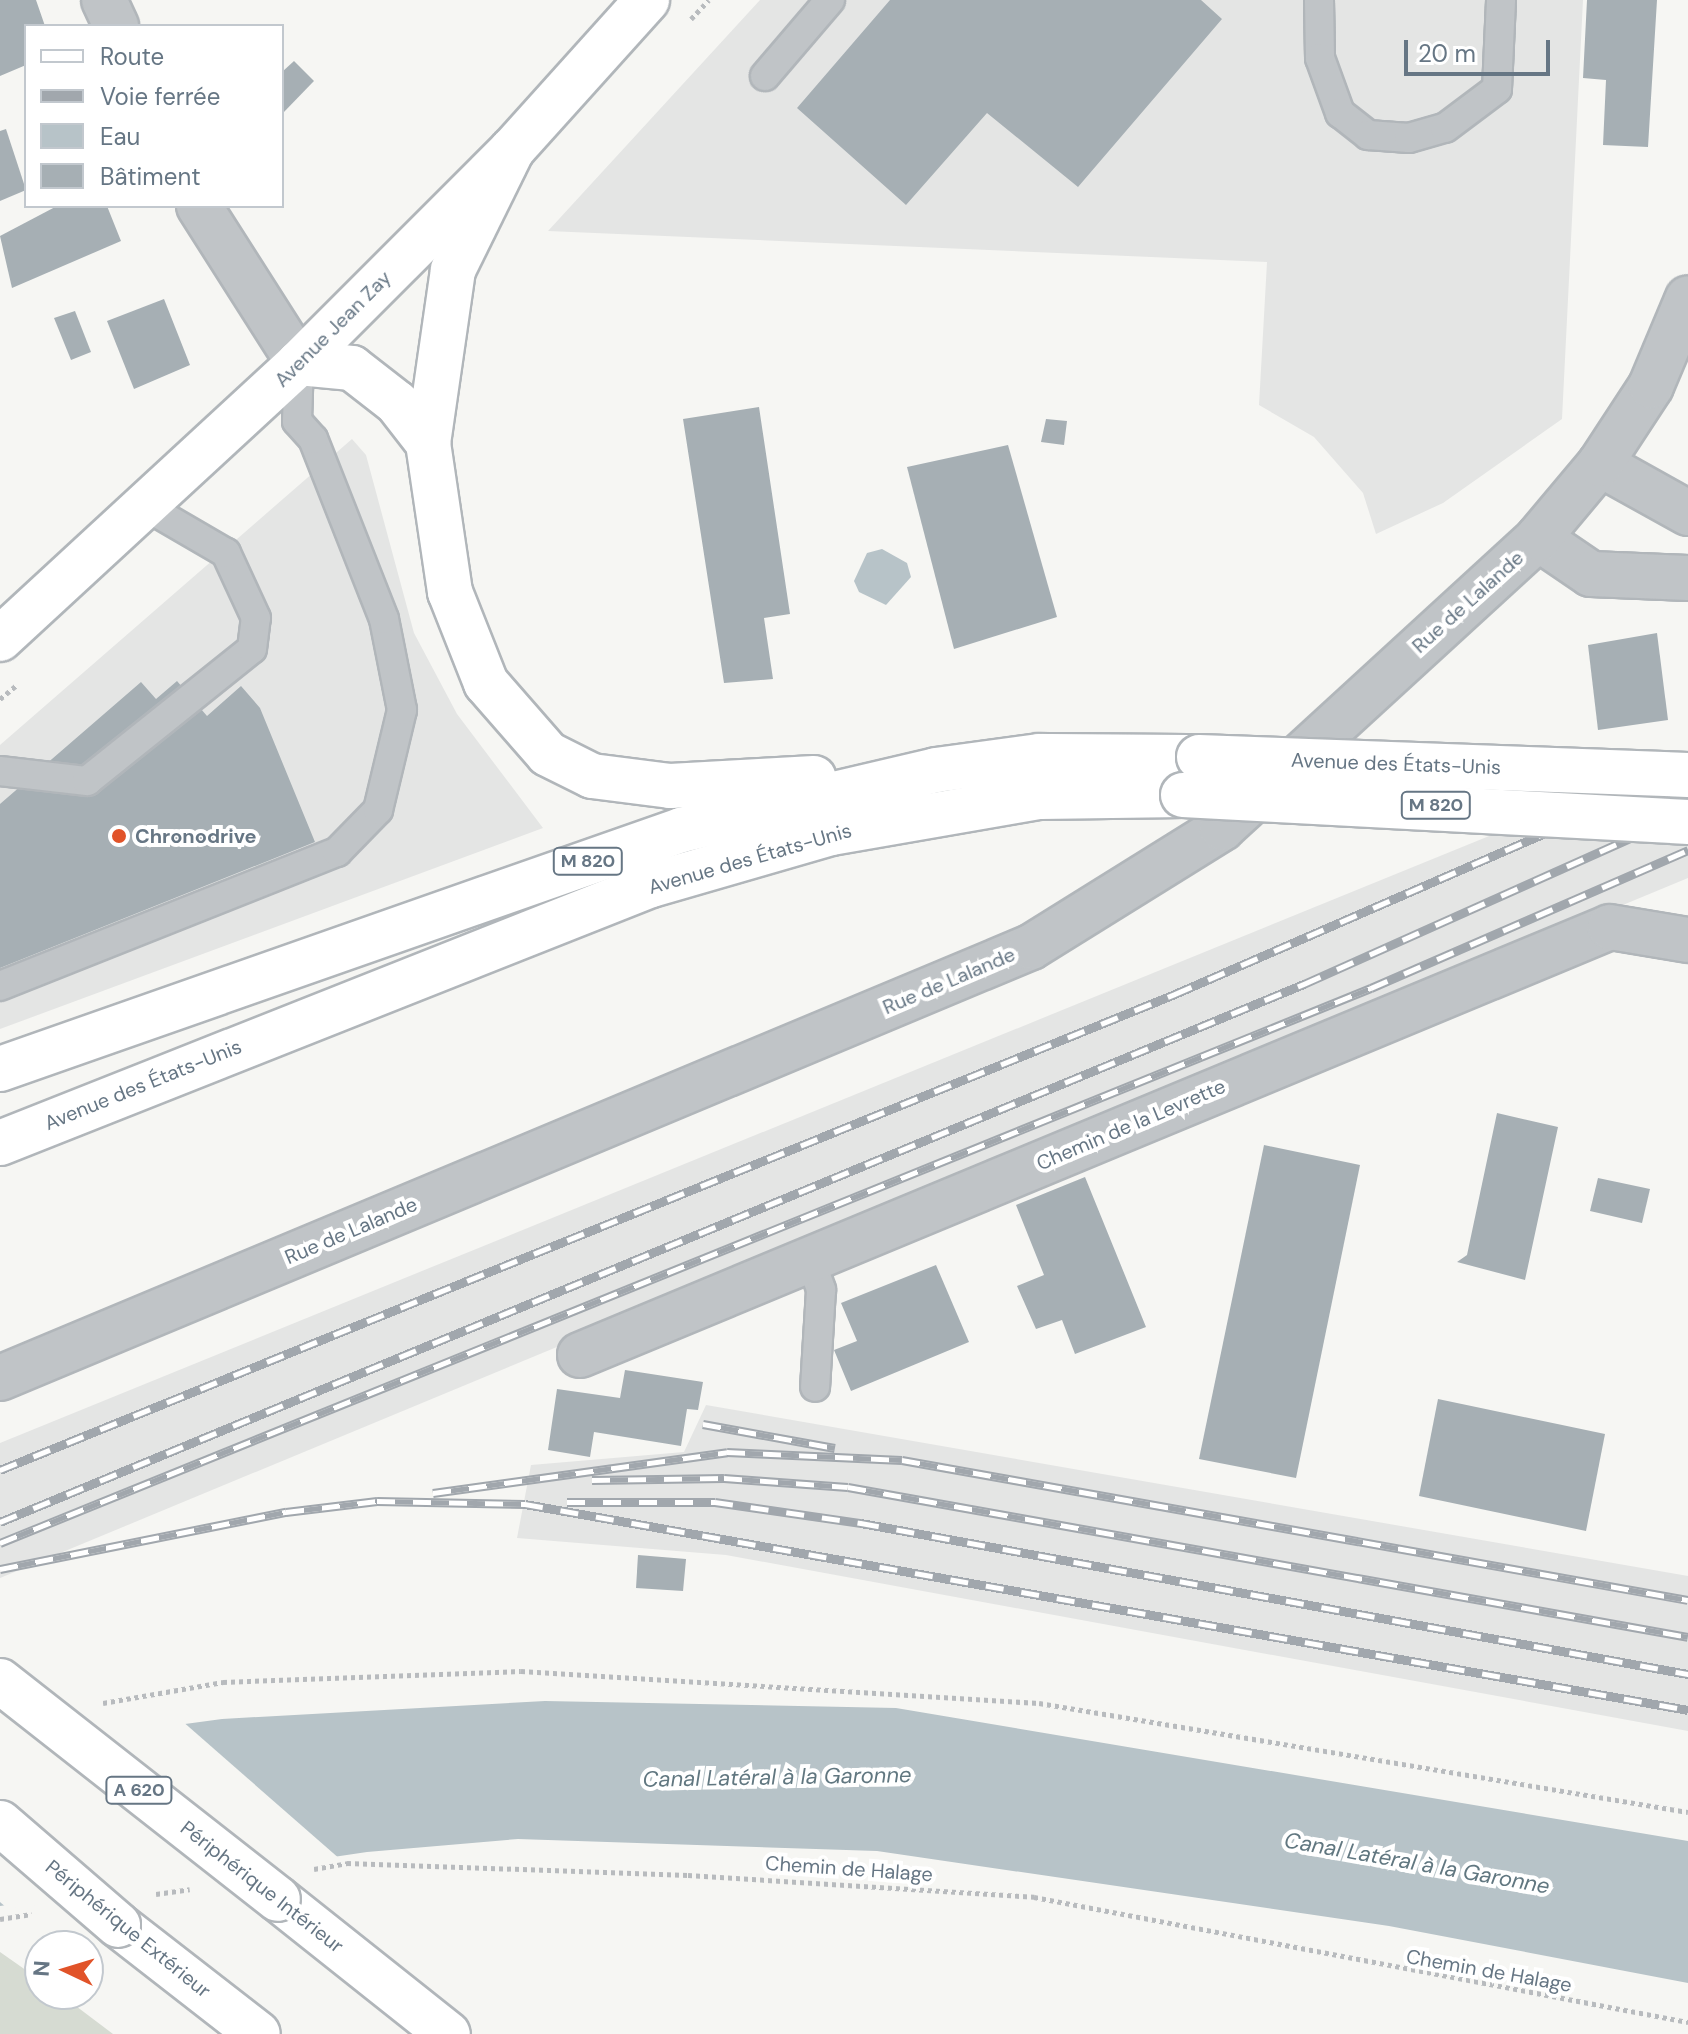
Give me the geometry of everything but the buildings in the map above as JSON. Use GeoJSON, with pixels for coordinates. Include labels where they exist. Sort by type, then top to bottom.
{"type":"FeatureCollection","features":[{"type":"Feature","properties":{"kind":"main road","name":"Avenue Jean Zay"},"geometry":{"type":"LineString","coordinates":[[0,639],[147,507],[299,363],[512,150],[647,0]]}},
{"type":"Feature","properties":{"kind":"main road"},"geometry":{"type":"LineString","coordinates":[[512,150],[453,270],[428,443],[439,543],[466,639],[486,683],[548,754],[592,776],[670,786],[936,770]]}},
{"type":"Feature","properties":{"kind":"main road"},"geometry":{"type":"LineString","coordinates":[[299,363],[363,375],[428,443]]}},
{"type":"Feature","properties":{"kind":"main road","name":"Avenue des États-Unis"},"geometry":{"type":"LineString","coordinates":[[0,1069],[681,830],[936,770],[1039,756],[1191,776],[1688,822]]}},
{"type":"Feature","properties":{"kind":"main road","name":"Avenue des États-Unis"},"geometry":{"type":"LineString","coordinates":[[0,1143],[651,885],[831,833],[1010,802],[1191,776],[1688,775]]}},
{"type":"Feature","properties":{"kind":"main road","name":"Périphérique Intérieur"},"geometry":{"type":"LineString","coordinates":[[0,1681],[289,1885],[448,2034]]}},
{"type":"Feature","properties":{"kind":"main road","name":"Périphérique Extérieur"},"geometry":{"type":"LineString","coordinates":[[0,1823],[130,1911],[258,2034]]}},
{"type":"Feature","properties":{"kind":"street"},"geometry":{"type":"LineString","coordinates":[[104,0],[115,24]]}},
{"type":"Feature","properties":{"kind":"street"},"geometry":{"type":"LineString","coordinates":[[200,208],[299,363]]}},
{"type":"Feature","properties":{"kind":"street","name":"Rue de Lalande"},"geometry":{"type":"LineString","coordinates":[[0,1378],[1031,947],[1222,828],[1538,538],[1600,464],[1651,386],[1688,298]]}},
{"type":"Feature","properties":{"kind":"street"},"geometry":{"type":"LineString","coordinates":[[1600,464],[1688,513]]}},
{"type":"Feature","properties":{"kind":"street"},"geometry":{"type":"LineString","coordinates":[[1538,538],[1591,574],[1688,578]]}},
{"type":"Feature","properties":{"kind":"street","name":"Chemin de la Levrette"},"geometry":{"type":"LineString","coordinates":[[580,1355],[1610,927],[1688,940]]}},
{"type":"Feature","properties":{"kind":"lane"},"geometry":{"type":"LineString","coordinates":[[765,76],[830,0]]}},
{"type":"Feature","properties":{"kind":"lane"},"geometry":{"type":"LineString","coordinates":[[1319,0],[1320,58],[1340,113],[1368,135],[1409,138],[1445,128],[1497,89],[1501,0]]}},
{"type":"Feature","properties":{"kind":"lane"},"geometry":{"type":"LineString","coordinates":[[0,986],[337,852],[378,810],[402,710],[384,619],[313,439],[297,421],[299,363]]}},
{"type":"Feature","properties":{"kind":"lane"},"geometry":{"type":"LineString","coordinates":[[0,771],[87,781],[252,649],[256,618],[226,553],[147,507]]}},
{"type":"Feature","properties":{"kind":"lane"},"geometry":{"type":"LineString","coordinates":[[810,1259],[821,1290],[815,1387]]}},
{"type":"Feature","properties":{"kind":"path"},"geometry":{"type":"LineString","coordinates":[[89,1706],[223,1682],[521,1671],[1039,1703],[1688,1812]]}},
{"type":"Feature","properties":{"kind":"path","name":"Chemin de Halage"},"geometry":{"type":"LineString","coordinates":[[289,1885],[347,1863],[657,1874],[1034,1897],[1688,2022]]}},
{"type":"Feature","properties":{"kind":"path"},"geometry":{"type":"LineString","coordinates":[[130,1911],[205,1886]]}},
{"type":"Feature","properties":{"kind":"path"},"geometry":{"type":"LineString","coordinates":[[0,1919],[47,1912]]}},
{"type":"Feature","properties":{"kind":"shaded area"},"geometry":{"type":"Polygon","coordinates":[[[760,0],[1583,0],[1562,419],[1443,503],[1376,534],[1363,493],[1314,437],[1259,405],[1267,262],[548,231],[760,0]]]}},
{"type":"Feature","properties":{"kind":"shaded area"},"geometry":{"type":"Polygon","coordinates":[[[352,439],[366,455],[414,633],[457,714],[543,828],[0,1029],[0,745],[352,439]]]}},
{"type":"Feature","properties":{"kind":"shaded area"},"geometry":{"type":"Polygon","coordinates":[[[1688,755],[1688,878],[0,1578],[0,1443],[1688,755]]]}},
{"type":"Feature","properties":{"kind":"shaded area"},"geometry":{"type":"Polygon","coordinates":[[[706,1405],[1688,1576],[1688,1731],[726,1555],[517,1538],[531,1465],[684,1452],[706,1405]]]}},
{"type":"Feature","properties":{"kind":"shaded area"},"geometry":{"type":"Polygon","coordinates":[[[0,1952],[24,1969],[24,2010],[81,2010],[113,2034],[0,2034],[0,1952]]]}},
{"type":"Feature","properties":{"kind":"water"},"geometry":{"type":"Polygon","coordinates":[[[882,549],[907,563],[911,577],[886,605],[859,592],[854,581],[867,553],[882,549]]]}},
{"type":"Feature","properties":{"kind":"water","name":"Canal Latéral à la Garonne"},"geometry":{"type":"Polygon","coordinates":[[[545,1701],[896,1708],[1688,1841],[1688,1983],[1389,1926],[877,1851],[518,1839],[367,1852],[0,1906],[0,1749],[222,1719],[545,1701]]]}},
{"type":"Feature","properties":{"kind":"pier"},"geometry":{"type":"Polygon","coordinates":[[[181,1720],[341,1860],[8,1909],[0,1902],[0,1745],[181,1720]]]}},
{"type":"Feature","properties":{"kind":"railway"},"geometry":{"type":"LineString","coordinates":[[0,1470],[1175,994],[1688,771]]}},
{"type":"Feature","properties":{"kind":"railway"},"geometry":{"type":"LineString","coordinates":[[0,1522],[1304,984],[1688,812]]}},
{"type":"Feature","properties":{"kind":"railway"},"geometry":{"type":"LineString","coordinates":[[0,1543],[1371,988],[1688,850]]}},
{"type":"Feature","properties":{"kind":"railway"},"geometry":{"type":"LineString","coordinates":[[703,1424],[835,1448]]}},
{"type":"Feature","properties":{"kind":"railway"},"geometry":{"type":"LineString","coordinates":[[433,1493],[727,1452],[902,1460],[1688,1600]]}},
{"type":"Feature","properties":{"kind":"railway"},"geometry":{"type":"LineString","coordinates":[[592,1480],[724,1478],[848,1487],[1688,1637]]}},
{"type":"Feature","properties":{"kind":"railway"},"geometry":{"type":"LineString","coordinates":[[0,1569],[286,1512],[377,1501],[525,1504],[1688,1710]]}},
{"type":"Feature","properties":{"kind":"railway"},"geometry":{"type":"LineString","coordinates":[[567,1502],[715,1502],[861,1523],[1688,1674]]}},
{"type":"Feature","properties":{"kind":"place","name":"Chronodrive"},"geometry":{"type":"Point","coordinates":[119,836]}}]}
